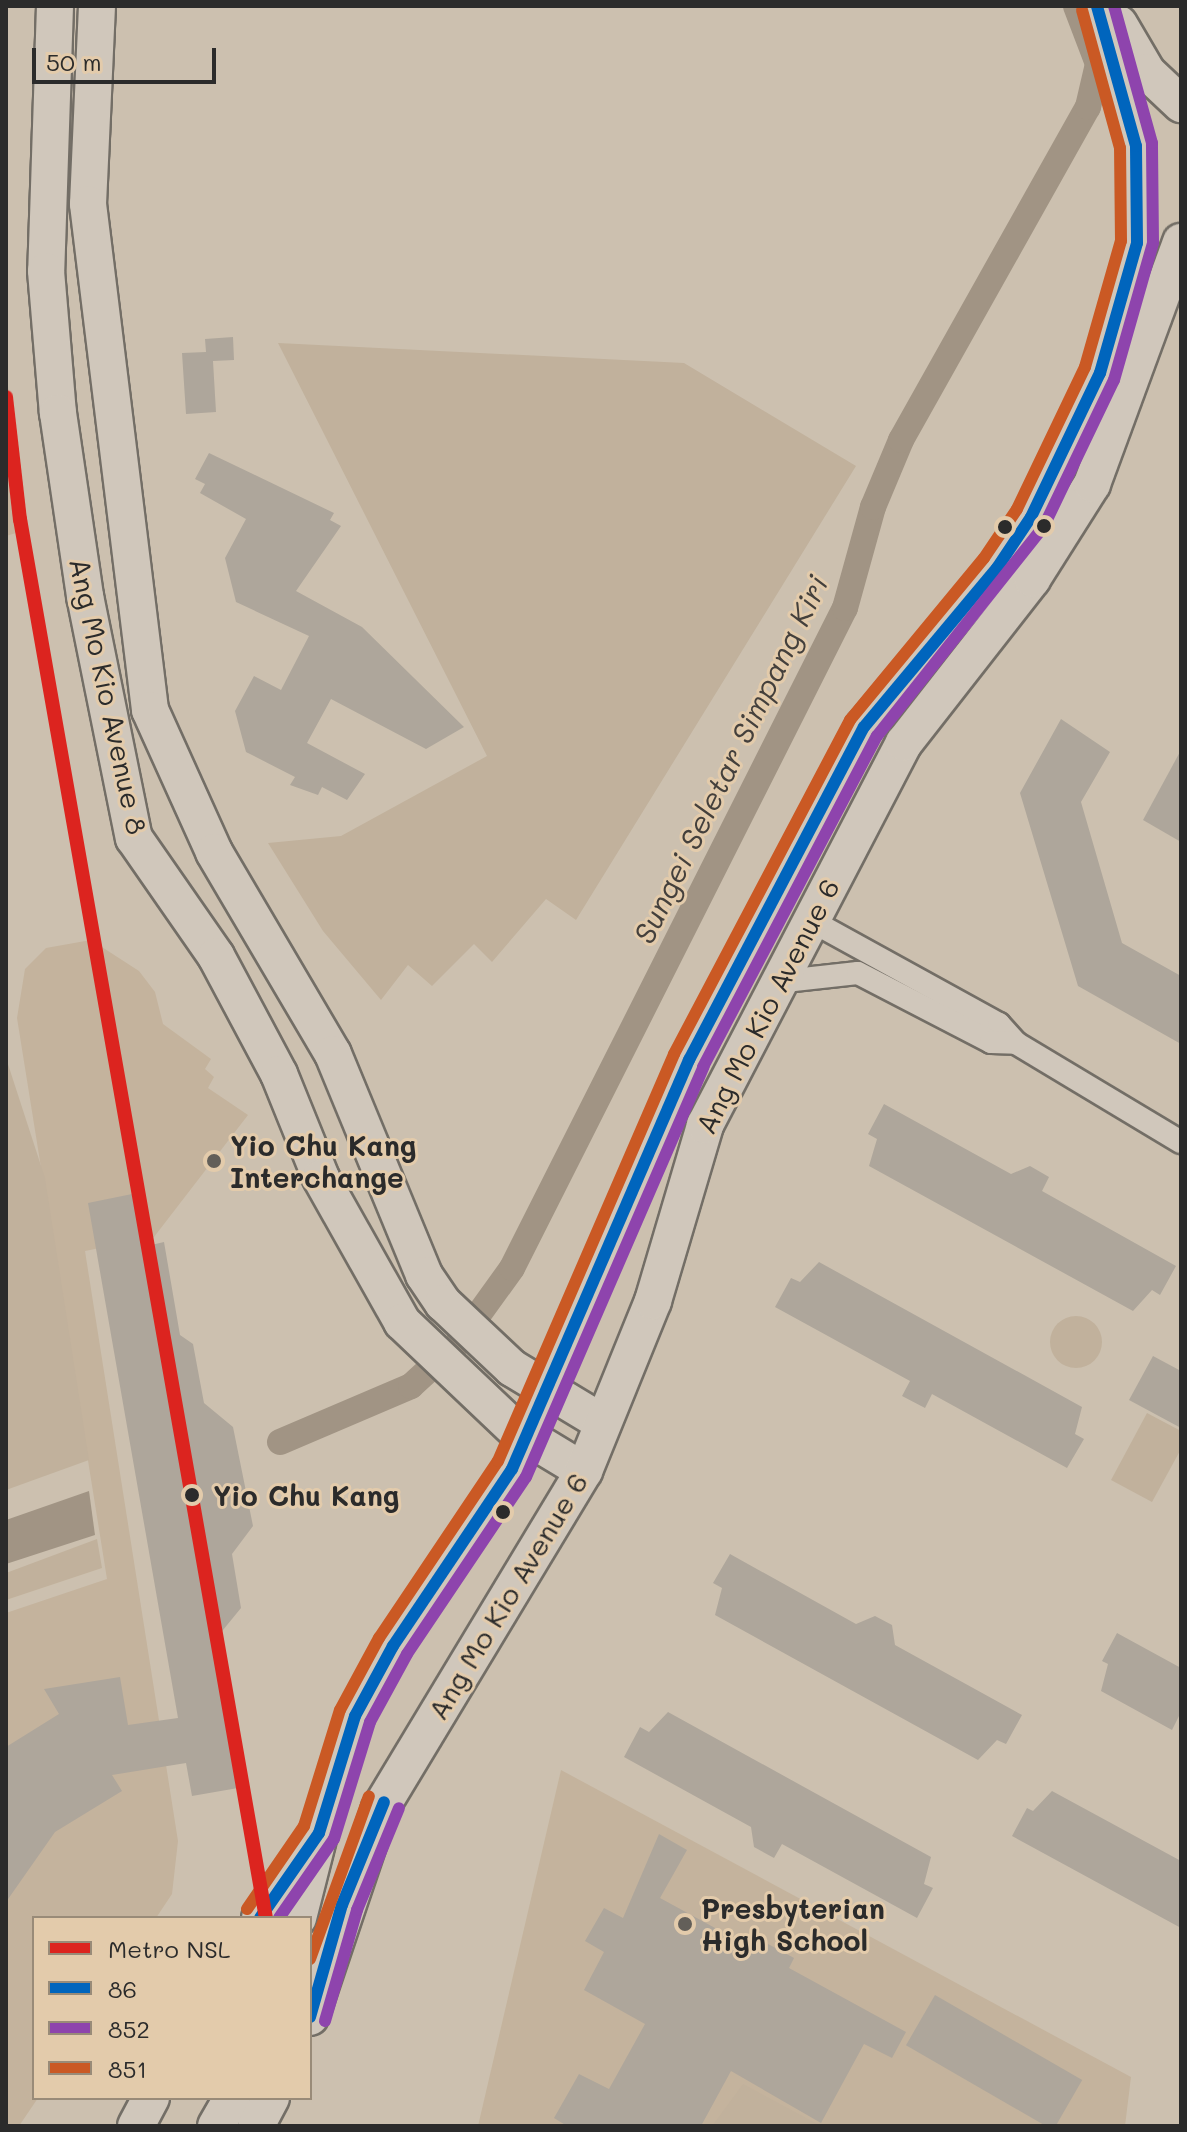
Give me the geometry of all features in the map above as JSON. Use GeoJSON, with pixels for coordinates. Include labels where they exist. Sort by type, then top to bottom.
{"type":"FeatureCollection","features":[{"type":"Feature","properties":{"kind":"main road","name":"Ang Mo Kio Avenue 8"},"geometry":{"type":"LineString","coordinates":[[55,6],[46,256],[58,413],[134,838],[216,956],[279,1074],[341,1217],[402,1322],[527,1439],[584,1471]]}},
{"type":"Feature","properties":{"kind":"main road","name":"Ang Mo Kio Avenue 8"},"geometry":{"type":"LineString","coordinates":[[97,6],[88,204],[150,710],[214,852],[333,1054],[424,1275],[443,1303],[512,1368],[603,1423]]}},
{"type":"Feature","properties":{"kind":"main road","name":"Ang Mo Kio Avenue 6"},"geometry":{"type":"LineString","coordinates":[[261,1916],[319,1833],[360,1706],[527,1439],[689,1060],[864,727],[997,568],[1031,517],[1100,373],[1137,243],[1136,146],[1097,6]]}},
{"type":"Feature","properties":{"kind":"main road"},"geometry":{"type":"LineString","coordinates":[[1109,6],[1147,72],[1181,104]]}},
{"type":"Feature","properties":{"kind":"main road"},"geometry":{"type":"LineString","coordinates":[[1136,146],[1159,123],[1181,122]]}},
{"type":"Feature","properties":{"kind":"main road","name":"Ang Mo Kio Avenue 6"},"geometry":{"type":"LineString","coordinates":[[312,2010],[342,1905],[380,1809],[584,1471],[653,1301],[705,1125],[808,919],[904,743],[1032,579],[1092,484],[1181,242]]}},
{"type":"Feature","properties":{"kind":"main road"},"geometry":{"type":"LineString","coordinates":[[298,1916],[319,1833]]}},
{"type":"Feature","properties":{"kind":"main road"},"geometry":{"type":"LineString","coordinates":[[312,1958],[342,1905]]}},
{"type":"Feature","properties":{"kind":"main road"},"geometry":{"type":"LineString","coordinates":[[136,2126],[150,2100]]}},
{"type":"Feature","properties":{"kind":"main road"},"geometry":{"type":"LineString","coordinates":[[191,2126],[205,2100]]}},
{"type":"Feature","properties":{"kind":"main road"},"geometry":{"type":"LineString","coordinates":[[216,2126],[231,2100]]}},
{"type":"Feature","properties":{"kind":"main road"},"geometry":{"type":"LineString","coordinates":[[256,2126],[270,2100]]}},
{"type":"Feature","properties":{"kind":"street"},"geometry":{"type":"LineString","coordinates":[[808,919],[999,1024],[1016,1043],[1181,1142]]}},
{"type":"Feature","properties":{"kind":"street"},"geometry":{"type":"LineString","coordinates":[[776,982],[858,973],[991,1042],[1016,1043]]}},
{"type":"Feature","properties":{"kind":"shaded area"},"geometry":{"type":"Polygon","coordinates":[[[278,343],[684,363],[856,466],[576,920],[546,899],[492,962],[474,944],[432,986],[408,965],[381,1000],[323,931],[268,843],[341,836],[487,756],[278,343]]]}},
{"type":"Feature","properties":{"kind":"shaded area"},"geometry":{"type":"Polygon","coordinates":[[[6,370],[26,530],[6,536],[6,370]]]}},
{"type":"Feature","properties":{"kind":"shaded area"},"geometry":{"type":"Polygon","coordinates":[[[91,940],[139,971],[155,992],[163,1024],[211,1059],[205,1069],[214,1077],[208,1088],[248,1115],[154,1237],[85,1251],[178,1841],[172,1894],[157,1916],[32,1916],[32,2100],[37,2100],[19,2126],[6,2126],[6,1613],[107,1579],[17,1018],[25,969],[46,948],[91,940]]]}},
{"type":"Feature","properties":{"kind":"shaded area"},"geometry":{"type":"Polygon","coordinates":[[[6,1058],[45,1178],[89,1460],[6,1490],[6,1058]]]}},
{"type":"Feature","properties":{"kind":"shaded area"},"geometry":{"type":"Polygon","coordinates":[[[1076,1316],[1095,1323],[1102,1342],[1095,1361],[1076,1368],[1057,1361],[1050,1342],[1057,1323],[1076,1316]]]}},
{"type":"Feature","properties":{"kind":"shaded area"},"geometry":{"type":"Polygon","coordinates":[[[1147,1413],[1181,1431],[1181,1449],[1152,1502],[1111,1480],[1147,1413]]]}},
{"type":"Feature","properties":{"kind":"shaded area"},"geometry":{"type":"Polygon","coordinates":[[[89,1491],[95,1535],[6,1564],[6,1520],[89,1491]]]}},
{"type":"Feature","properties":{"kind":"shaded area"},"geometry":{"type":"Polygon","coordinates":[[[97,1539],[102,1568],[6,1600],[6,1573],[97,1539]]]}},
{"type":"Feature","properties":{"kind":"shaded area","name":"Presbyterian High School"},"geometry":{"type":"Polygon","coordinates":[[[561,1770],[1131,2077],[1125,2126],[478,2126],[561,1770]]]}},
{"type":"Feature","properties":{"kind":"shaded area"},"geometry":{"type":"Polygon","coordinates":[[[743,2084],[821,2126],[712,2126],[743,2084]]]}},
{"type":"Feature","properties":{"kind":"building"},"geometry":{"type":"Polygon","coordinates":[[[233,337],[234,360],[213,361],[216,412],[186,414],[182,353],[206,352],[205,339],[233,337]]]}},
{"type":"Feature","properties":{"kind":"building"},"geometry":{"type":"Polygon","coordinates":[[[209,453],[334,513],[330,520],[341,526],[296,591],[362,627],[464,727],[426,749],[331,699],[307,743],[365,774],[347,800],[322,787],[318,795],[290,785],[295,777],[246,752],[235,711],[254,676],[281,690],[309,636],[236,602],[225,558],[246,519],[200,493],[205,484],[195,479],[209,453]]]}},
{"type":"Feature","properties":{"kind":"building"},"geometry":{"type":"Polygon","coordinates":[[[1061,719],[1110,752],[1081,802],[1122,943],[1181,976],[1181,1044],[1078,986],[1020,793],[1061,719]]]}},
{"type":"Feature","properties":{"kind":"building"},"geometry":{"type":"Polygon","coordinates":[[[1181,750],[1181,842],[1143,820],[1181,750]]]}},
{"type":"Feature","properties":{"kind":"building"},"geometry":{"type":"Polygon","coordinates":[[[884,1104],[1011,1174],[1030,1166],[1049,1177],[1042,1191],[1176,1266],[1160,1295],[1152,1290],[1133,1311],[869,1166],[877,1139],[868,1134],[884,1104]]]}},
{"type":"Feature","properties":{"kind":"building"},"geometry":{"type":"Polygon","coordinates":[[[137,1193],[147,1246],[164,1242],[180,1335],[193,1344],[204,1403],[233,1427],[253,1526],[232,1554],[241,1608],[214,1641],[238,1788],[192,1796],[186,1763],[112,1775],[122,1791],[55,1832],[6,1902],[6,1747],[59,1714],[44,1689],[120,1677],[128,1725],[178,1718],[88,1203],[137,1193]]]}},
{"type":"Feature","properties":{"kind":"building"},"geometry":{"type":"Polygon","coordinates":[[[819,1262],[1082,1407],[1075,1434],[1084,1439],[1067,1468],[932,1394],[925,1408],[902,1396],[910,1381],[775,1307],[791,1278],[800,1282],[819,1262]]]}},
{"type":"Feature","properties":{"kind":"building"},"geometry":{"type":"Polygon","coordinates":[[[1153,1356],[1181,1371],[1181,1428],[1129,1400],[1153,1356]]]}},
{"type":"Feature","properties":{"kind":"building"},"geometry":{"type":"Polygon","coordinates":[[[730,1554],[856,1624],[875,1616],[892,1625],[895,1645],[1022,1715],[1006,1744],[997,1740],[978,1760],[715,1615],[722,1588],[713,1583],[730,1554]]]}},
{"type":"Feature","properties":{"kind":"building"},"geometry":{"type":"Polygon","coordinates":[[[1117,1633],[1181,1668],[1181,1712],[1172,1730],[1101,1691],[1108,1664],[1102,1661],[1117,1633]]]}},
{"type":"Feature","properties":{"kind":"building"},"geometry":{"type":"Polygon","coordinates":[[[668,1712],[931,1857],[924,1884],[933,1888],[917,1918],[782,1844],[774,1858],[754,1847],[751,1827],[624,1757],[640,1727],[649,1732],[668,1712]]]}},
{"type":"Feature","properties":{"kind":"building"},"geometry":{"type":"Polygon","coordinates":[[[1052,1791],[1181,1861],[1181,1928],[1012,1836],[1027,1808],[1033,1811],[1052,1791]]]}},
{"type":"Feature","properties":{"kind":"building"},"geometry":{"type":"Polygon","coordinates":[[[659,1834],[687,1850],[660,1898],[748,1946],[753,1936],[794,1958],[789,1968],[906,2032],[892,2058],[864,2044],[821,2123],[731,2071],[701,2126],[567,2126],[554,2118],[579,2074],[609,2089],[645,2024],[584,1990],[604,1952],[585,1941],[604,1908],[623,1918],[659,1834]]]}},
{"type":"Feature","properties":{"kind":"building"},"geometry":{"type":"Polygon","coordinates":[[[935,1995],[1082,2080],[1056,2126],[1046,2126],[906,2045],[935,1995]]]}},
{"type":"Feature","properties":{"kind":"waterway","name":"Sungei Seletar Simpang Kiri"},"geometry":{"type":"LineString","coordinates":[[280,1442],[411,1386],[458,1343],[512,1268],[845,608],[873,507],[901,440],[1088,107],[1098,64],[1076,6]]}},
{"type":"Feature","properties":{"kind":"waterway","name":"Sungei Seletar Simpang Kiri"},"geometry":{"type":"LineString","coordinates":[[1035,197],[1049,188]]}},
{"type":"Feature","properties":{"kind":"metro line","name":"NSL"},"geometry":{"type":"LineString","coordinates":[[6,397],[20,519],[266,1916]]}},
{"type":"Feature","properties":{"kind":"transit line","name":"86"},"geometry":{"type":"LineString","coordinates":[[261,1916],[319,1833],[355,1716],[393,1646],[512,1469],[689,1060],[864,727],[997,568],[1031,517],[1100,373],[1137,243],[1136,146],[1097,6]]}},
{"type":"Feature","properties":{"kind":"transit line","name":"852"},"geometry":{"type":"LineString","coordinates":[[280,1916],[334,1839],[370,1722],[407,1654],[526,1477],[703,1067],[877,736],[1044,526],[1114,380],[1153,243],[1152,143],[1114,6]]}},
{"type":"Feature","properties":{"kind":"transit line","name":"851"},"geometry":{"type":"LineString","coordinates":[[247,1909],[304,1826],[340,1710],[379,1638],[498,1461],[674,1054],[850,720],[984,558],[1017,509],[1085,367],[1121,241],[1120,148],[1082,10]]}},
{"type":"Feature","properties":{"kind":"transit line","name":"851"},"geometry":{"type":"LineString","coordinates":[[312,1953],[369,1796]]}},
{"type":"Feature","properties":{"kind":"transit line","name":"86"},"geometry":{"type":"LineString","coordinates":[[312,2010],[342,1905],[384,1802]]}},
{"type":"Feature","properties":{"kind":"transit line","name":"852"},"geometry":{"type":"LineString","coordinates":[[325,2021],[357,1910],[399,1808]]}},
{"type":"Feature","properties":{"kind":"place","name":"Yio Chu Kang Interchange"},"geometry":{"type":"Point","coordinates":[214,1161]}},
{"type":"Feature","properties":{"kind":"place","name":"Yio Chu Kang"},"geometry":{"type":"Point","coordinates":[192,1495]}},
{"type":"Feature","properties":{"kind":"place","name":"Presbyterian High School"},"geometry":{"type":"Point","coordinates":[685,1924]}}]}
